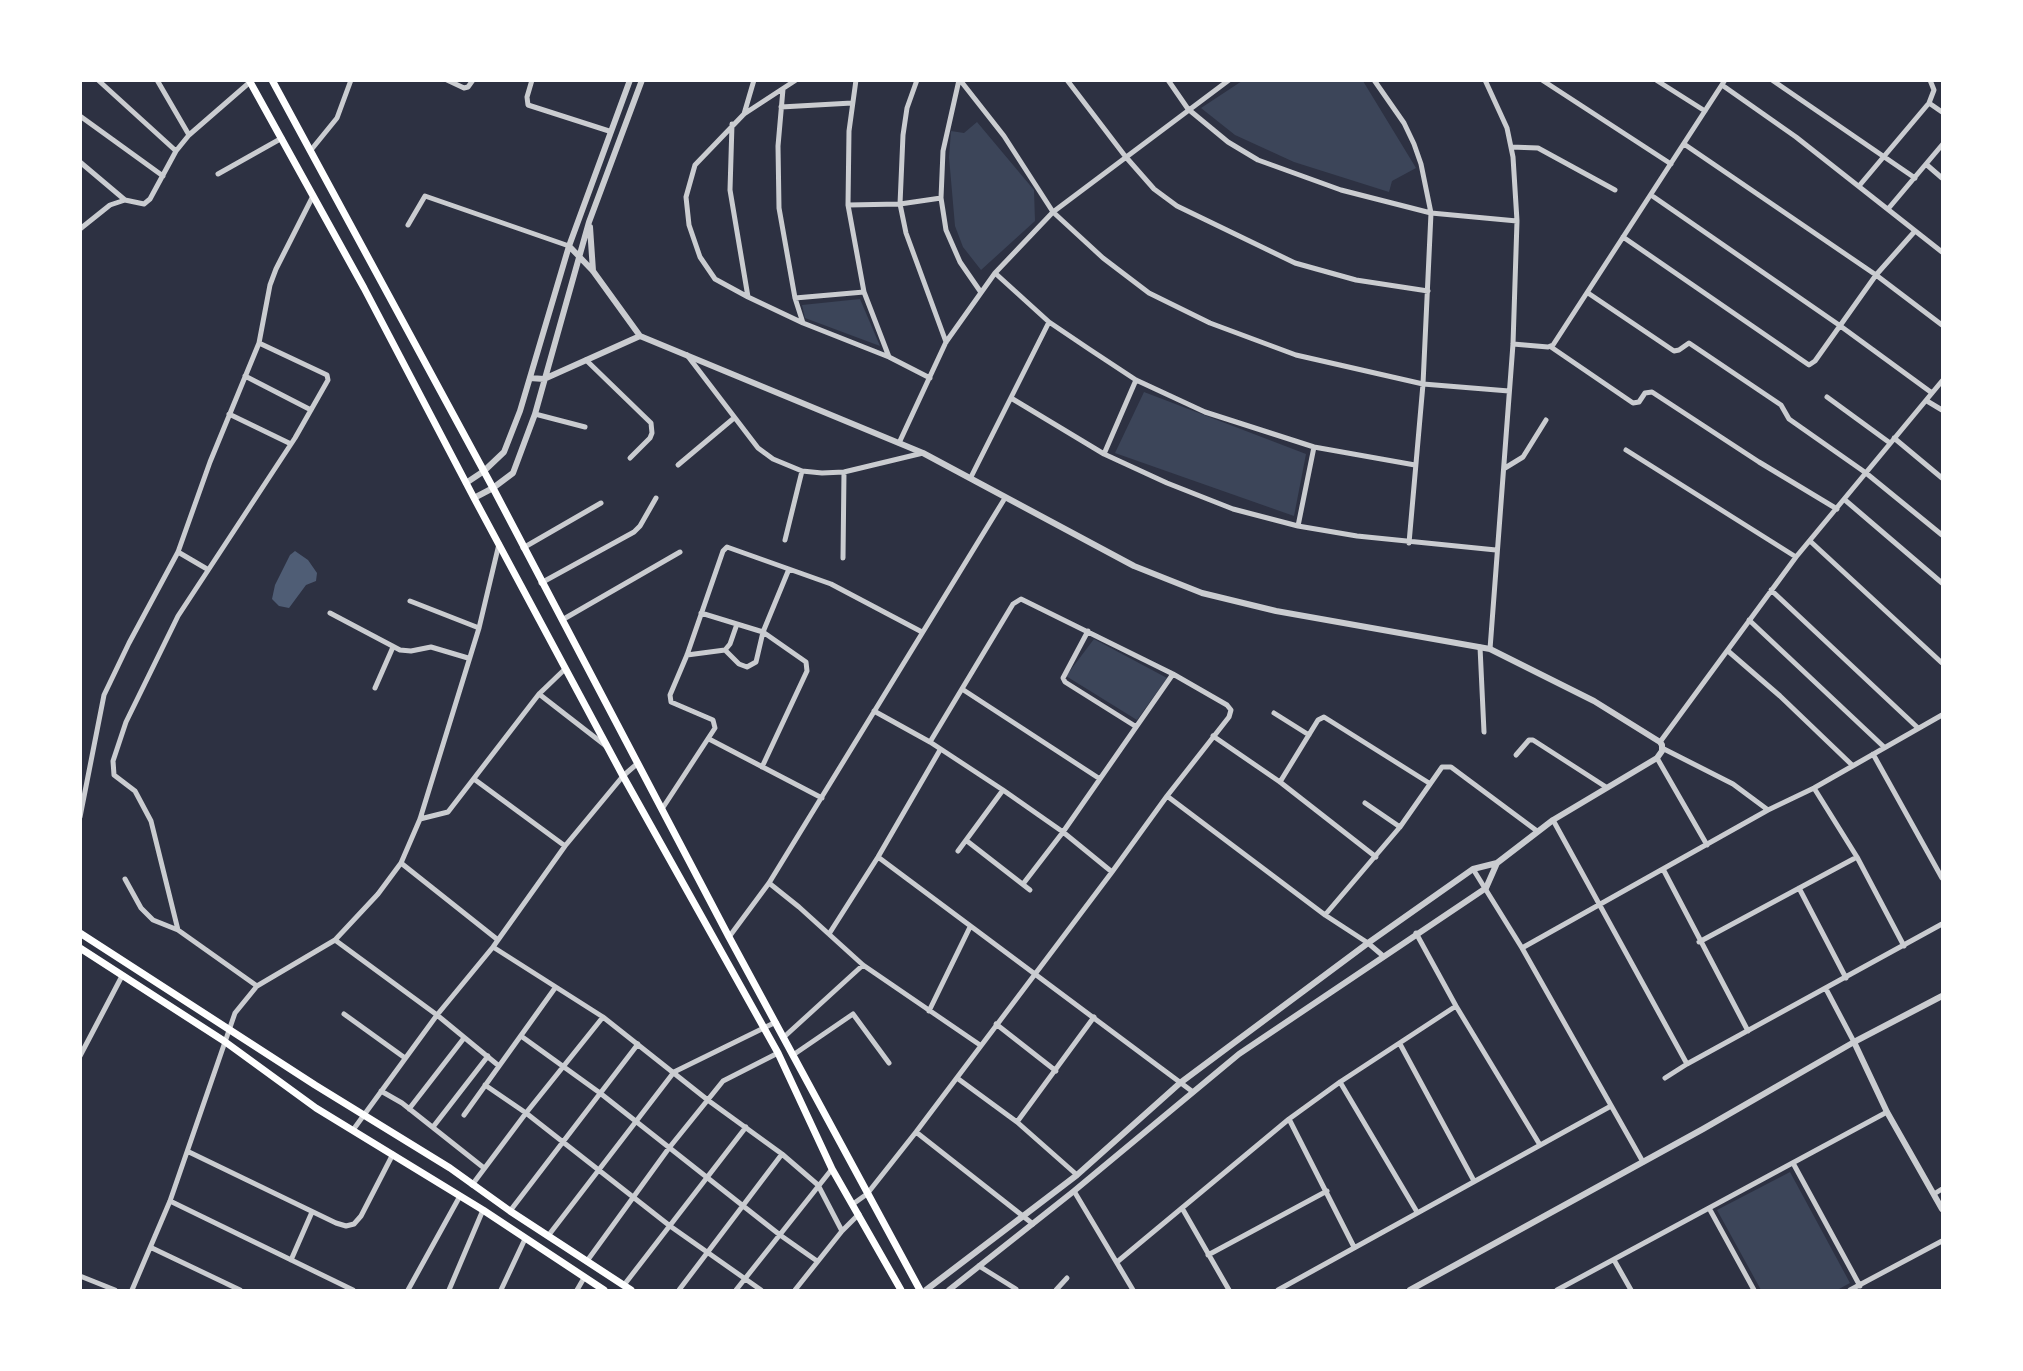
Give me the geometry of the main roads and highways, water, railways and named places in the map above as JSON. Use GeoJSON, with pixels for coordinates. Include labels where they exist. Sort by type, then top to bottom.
{"type":"FeatureCollection","features":[{"type":"Feature","properties":{"kind":"main road"},"geometry":{"type":"LineString","coordinates":[[272,80],[484,471],[729,937],[920,1290]]}},
{"type":"Feature","properties":{"kind":"main road"},"geometry":{"type":"LineString","coordinates":[[249,81],[364,288],[565,668],[765,1028],[832,1169],[901,1290]]}},
{"type":"Feature","properties":{"kind":"main road"},"geometry":{"type":"LineString","coordinates":[[364,288],[381,280]]}},
{"type":"Feature","properties":{"kind":"main road"},"geometry":{"type":"LineString","coordinates":[[80,933],[450,1168],[510,1211],[631,1290]]}},
{"type":"Feature","properties":{"kind":"main road"},"geometry":{"type":"LineString","coordinates":[[80,948],[224,1041],[316,1108],[483,1210],[604,1290]]}}]}
